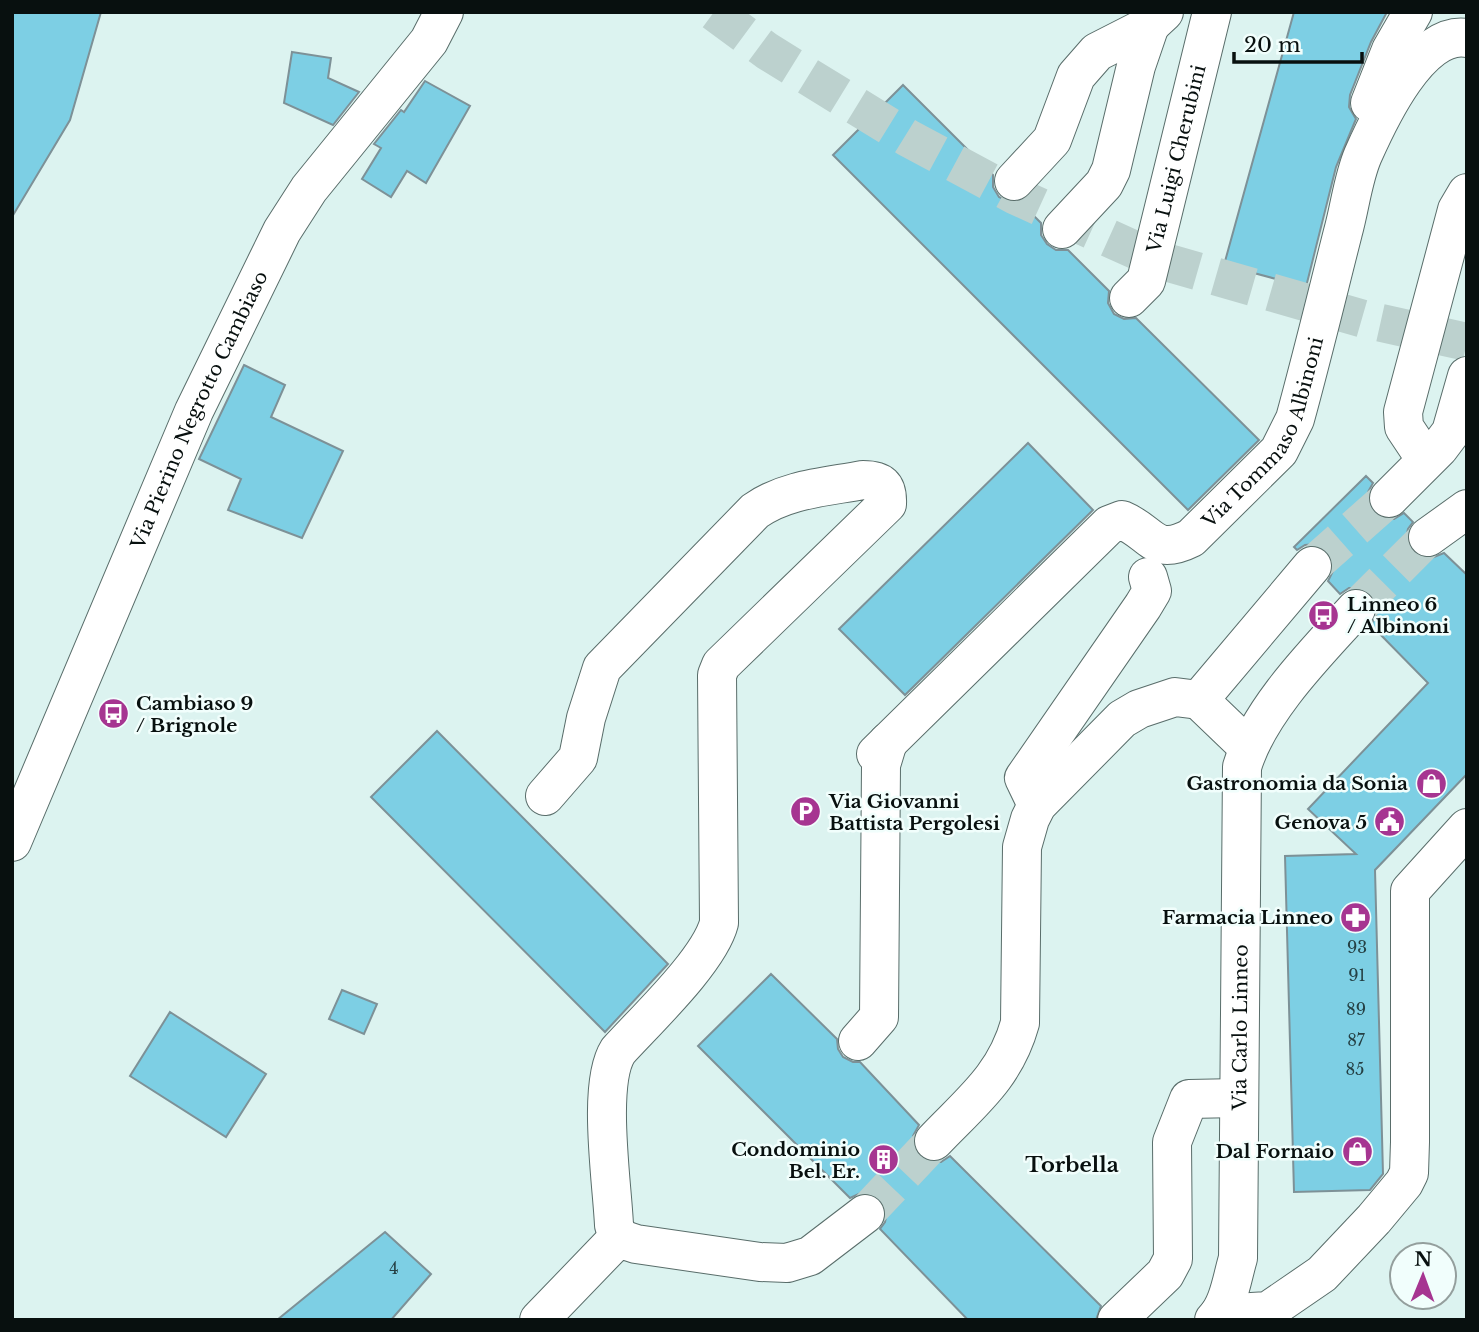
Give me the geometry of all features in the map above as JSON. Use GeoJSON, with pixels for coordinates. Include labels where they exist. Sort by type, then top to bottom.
{"type":"FeatureCollection","features":[{"type":"Feature","properties":{"kind":"street","name":"Via Pierino Negrotto Cambiaso"},"geometry":{"type":"LineString","coordinates":[[12,842],[194,411],[282,231],[309,189],[429,41],[444,12]]}},
{"type":"Feature","properties":{"kind":"street","name":"Via Luigi Cherubini"},"geometry":{"type":"LineString","coordinates":[[1129,298],[1146,281],[1212,12]]}},
{"type":"Feature","properties":{"kind":"street"},"geometry":{"type":"LineString","coordinates":[[1362,157],[1375,88],[1391,50],[1413,12]]}},
{"type":"Feature","properties":{"kind":"street"},"geometry":{"type":"LineString","coordinates":[[1014,181],[1052,140],[1076,76],[1097,52],[1157,19]]}},
{"type":"Feature","properties":{"kind":"street"},"geometry":{"type":"LineString","coordinates":[[1062,229],[1104,184],[1111,170],[1136,66],[1157,19]]}},
{"type":"Feature","properties":{"kind":"street","name":"Via Tommaso Albinoni"},"geometry":{"type":"LineString","coordinates":[[858,1041],[879,1017],[882,748],[1109,525],[1122,520],[1132,524],[1157,544],[1175,546],[1191,538],[1279,451],[1298,407],[1362,157],[1396,92],[1414,65],[1428,50],[1442,41],[1467,38]]}},
{"type":"Feature","properties":{"kind":"street"},"geometry":{"type":"LineString","coordinates":[[1426,460],[1404,427],[1403,412],[1457,210],[1467,193]]}},
{"type":"Feature","properties":{"kind":"street"},"geometry":{"type":"LineString","coordinates":[[1389,498],[1451,432],[1467,376]]}},
{"type":"Feature","properties":{"kind":"street"},"geometry":{"type":"LineString","coordinates":[[545,796],[578,758],[586,718],[602,668],[755,511],[771,499],[793,493],[863,480],[874,480],[882,484],[887,492],[887,504],[721,665],[717,675],[719,923],[716,934],[698,961],[611,1062],[607,1101],[614,1224],[618,1238]]}},
{"type":"Feature","properties":{"kind":"street"},"geometry":{"type":"LineString","coordinates":[[1428,537],[1467,509]]}},
{"type":"Feature","properties":{"kind":"street"},"geometry":{"type":"LineString","coordinates":[[1199,700],[1312,566]]}},
{"type":"Feature","properties":{"kind":"street"},"geometry":{"type":"LineString","coordinates":[[1037,805],[1024,778],[1152,591],[1148,577]]}},
{"type":"Feature","properties":{"kind":"street","name":"Via Carlo Linneo"},"geometry":{"type":"LineString","coordinates":[[1216,1317],[1230,1288],[1237,1258],[1242,767],[1248,747],[1286,688],[1356,610]]}},
{"type":"Feature","properties":{"kind":"street"},"geometry":{"type":"LineString","coordinates":[[934,1141],[995,1079],[1010,1055],[1016,1039],[1020,1023],[1022,847],[1037,805],[1122,719],[1139,709],[1175,697],[1199,700],[1248,747]]}},
{"type":"Feature","properties":{"kind":"street","name":"Via Carlo Linneo"},"geometry":{"type":"LineString","coordinates":[[1216,1317],[1268,1311],[1294,1294],[1322,1274],[1404,1183],[1409,1173],[1410,1142],[1410,891],[1467,828]]}},
{"type":"Feature","properties":{"kind":"street"},"geometry":{"type":"LineString","coordinates":[[1117,1320],[1165,1274],[1173,1259],[1172,1142],[1189,1099],[1238,1098]]}},
{"type":"Feature","properties":{"kind":"street"},"geometry":{"type":"LineString","coordinates":[[618,1238],[636,1244],[760,1262],[787,1263],[810,1256],[865,1214]]}},
{"type":"Feature","properties":{"kind":"street"},"geometry":{"type":"LineString","coordinates":[[539,1320],[618,1238]]}},
{"type":"Feature","properties":{"kind":"building"},"geometry":{"type":"Polygon","coordinates":[[[12,12],[101,12],[70,120],[12,217],[12,12]]]}},
{"type":"Feature","properties":{"kind":"building"},"geometry":{"type":"Polygon","coordinates":[[[1294,12],[1387,12],[1371,42],[1350,95],[1349,107],[1356,119],[1336,167],[1306,287],[1224,265],[1294,12]]]}},
{"type":"Feature","properties":{"kind":"building"},"geometry":{"type":"Polygon","coordinates":[[[292,52],[331,58],[328,78],[359,92],[333,125],[284,103],[292,52]]]}},
{"type":"Feature","properties":{"kind":"building"},"geometry":{"type":"Polygon","coordinates":[[[425,81],[470,106],[426,183],[407,171],[391,197],[362,179],[381,148],[374,144],[401,110],[404,112],[425,81]]]}},
{"type":"Feature","properties":{"kind":"building"},"geometry":{"type":"Polygon","coordinates":[[[903,85],[993,175],[993,187],[999,197],[1009,202],[1020,202],[1041,223],[1041,235],[1047,244],[1056,250],[1068,250],[1109,291],[1108,303],[1114,314],[1124,319],[1136,318],[1259,440],[1188,510],[833,155],[903,85]]]}},
{"type":"Feature","properties":{"kind":"building"},"geometry":{"type":"Polygon","coordinates":[[[244,365],[285,385],[271,417],[343,451],[302,538],[228,510],[241,479],[199,459],[244,365]]]}},
{"type":"Feature","properties":{"kind":"building"},"geometry":{"type":"Polygon","coordinates":[[[1028,443],[1093,510],[905,695],[839,629],[1028,443]]]}},
{"type":"Feature","properties":{"kind":"building"},"geometry":{"type":"Polygon","coordinates":[[[1366,476],[1373,483],[1368,492],[1368,503],[1374,514],[1383,519],[1394,519],[1404,513],[1413,522],[1406,538],[1411,550],[1418,557],[1429,559],[1444,553],[1467,575],[1467,774],[1375,870],[1383,1174],[1370,1190],[1294,1192],[1285,856],[1356,854],[1308,809],[1428,683],[1371,625],[1377,613],[1377,602],[1371,593],[1360,588],[1349,588],[1340,594],[1328,581],[1334,569],[1327,550],[1315,544],[1305,545],[1297,550],[1294,547],[1366,476]]]}},
{"type":"Feature","properties":{"kind":"building"},"geometry":{"type":"Polygon","coordinates":[[[437,731],[668,964],[605,1032],[371,797],[437,731]]]}},
{"type":"Feature","properties":{"kind":"building","name":"Condominio Bel. Er."},"geometry":{"type":"Polygon","coordinates":[[[771,974],[837,1039],[838,1049],[843,1057],[860,1062],[919,1125],[913,1136],[913,1148],[918,1156],[929,1162],[941,1162],[950,1156],[1101,1306],[1096,1320],[968,1320],[880,1229],[887,1212],[882,1200],[863,1192],[850,1198],[698,1046],[771,974]]]}},
{"type":"Feature","properties":{"kind":"building"},"geometry":{"type":"Polygon","coordinates":[[[342,990],[377,1004],[364,1034],[329,1019],[342,990]]]}},
{"type":"Feature","properties":{"kind":"building"},"geometry":{"type":"Polygon","coordinates":[[[170,1012],[266,1074],[226,1137],[130,1076],[170,1012]]]}},
{"type":"Feature","properties":{"kind":"building"},"geometry":{"type":"Polygon","coordinates":[[[385,1232],[431,1274],[391,1320],[277,1320],[385,1232]]]}},
{"type":"Feature","properties":{"kind":"tunnel"},"geometry":{"type":"LineString","coordinates":[[714,12],[767,51],[908,138],[1016,196],[1155,259],[1364,319],[1467,342]]}},
{"type":"Feature","properties":{"kind":"tunnel"},"geometry":{"type":"LineString","coordinates":[[1312,566],[1389,498]]}},
{"type":"Feature","properties":{"kind":"tunnel"},"geometry":{"type":"LineString","coordinates":[[1356,609],[1428,537]]}},
{"type":"Feature","properties":{"kind":"tunnel"},"geometry":{"type":"LineString","coordinates":[[865,1214],[934,1141]]}},
{"type":"Feature","properties":{"kind":"place","name":"Linneo 6 / Albinoni"},"geometry":{"type":"Point","coordinates":[1324,615]}},
{"type":"Feature","properties":{"kind":"place","name":"Cambiaso 9 / Brignole"},"geometry":{"type":"Point","coordinates":[113,714]}},
{"type":"Feature","properties":{"kind":"place","name":"Gastronomia da Sonia"},"geometry":{"type":"Point","coordinates":[1431,783]}},
{"type":"Feature","properties":{"kind":"place","name":"Via Giovanni Battista Pergolesi"},"geometry":{"type":"Point","coordinates":[806,812]}},
{"type":"Feature","properties":{"kind":"place","name":"Genova 5"},"geometry":{"type":"Point","coordinates":[1390,822]}},
{"type":"Feature","properties":{"kind":"place","name":"Farmacia Linneo"},"geometry":{"type":"Point","coordinates":[1356,917]}},
{"type":"Feature","properties":{"kind":"place","name":"Dal Fornaio"},"geometry":{"type":"Point","coordinates":[1357,1151]}},
{"type":"Feature","properties":{"kind":"place","name":"Condominio Bel. Er."},"geometry":{"type":"Point","coordinates":[883,1160]}},
{"type":"Feature","properties":{"kind":"district","name":"Torbella"},"geometry":{"type":"Point","coordinates":[1072,1165]}}]}
